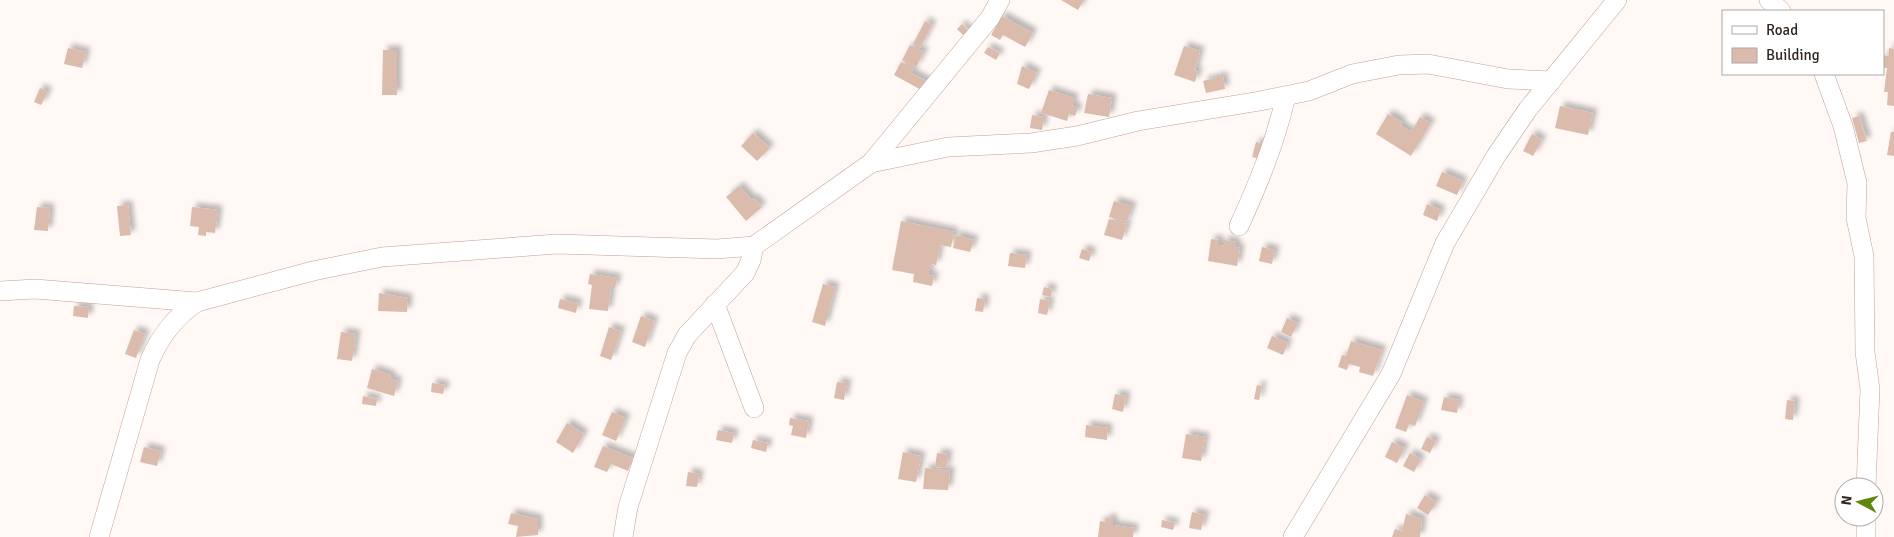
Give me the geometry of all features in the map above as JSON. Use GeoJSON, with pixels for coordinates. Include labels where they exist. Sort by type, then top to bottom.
{"type":"FeatureCollection","features":[{"type":"Feature","properties":{"kind":"street"},"geometry":{"type":"LineString","coordinates":[[0,291],[35,289],[197,302],[313,271],[382,257],[548,245],[717,249],[754,246],[871,163],[990,18],[1000,0]]}},
{"type":"Feature","properties":{"kind":"street"},"geometry":{"type":"LineString","coordinates":[[1293,537],[1392,374],[1445,243],[1496,156],[1528,109],[1617,0]]}},
{"type":"Feature","properties":{"kind":"street"},"geometry":{"type":"LineString","coordinates":[[1769,0],[1780,10]]}},
{"type":"Feature","properties":{"kind":"street"},"geometry":{"type":"LineString","coordinates":[[871,163],[948,147],[1031,143],[1077,136],[1138,121],[1286,96],[1309,90],[1352,74],[1398,65],[1428,64],[1508,80],[1551,81]]}},
{"type":"Feature","properties":{"kind":"street"},"geometry":{"type":"LineString","coordinates":[[1824,75],[1843,126],[1857,183],[1856,218],[1864,256],[1865,352],[1870,389],[1866,477]]}},
{"type":"Feature","properties":{"kind":"street"},"geometry":{"type":"LineString","coordinates":[[1239,226],[1277,136],[1286,96]]}},
{"type":"Feature","properties":{"kind":"street"},"geometry":{"type":"LineString","coordinates":[[623,537],[628,507],[677,353],[687,335],[744,273],[751,260],[754,246]]}},
{"type":"Feature","properties":{"kind":"street"},"geometry":{"type":"LineString","coordinates":[[99,537],[150,360],[163,336],[187,309],[197,302]]}},
{"type":"Feature","properties":{"kind":"street"},"geometry":{"type":"LineString","coordinates":[[714,304],[754,408]]}},
{"type":"Feature","properties":{"kind":"building"},"geometry":{"type":"Polygon","coordinates":[[[1061,0],[1084,0],[1078,10],[1061,0]]]}},
{"type":"Feature","properties":{"kind":"building"},"geometry":{"type":"Polygon","coordinates":[[[1002,16],[1033,33],[1025,47],[1003,35],[1000,40],[991,35],[1002,16]]]}},
{"type":"Feature","properties":{"kind":"building"},"geometry":{"type":"Polygon","coordinates":[[[925,21],[932,25],[920,48],[913,44],[925,21]]]}},
{"type":"Feature","properties":{"kind":"building"},"geometry":{"type":"Polygon","coordinates":[[[962,24],[970,33],[965,37],[957,29],[962,24]]]}},
{"type":"Feature","properties":{"kind":"building"},"geometry":{"type":"Polygon","coordinates":[[[910,45],[924,52],[916,67],[902,60],[910,45]]]}},
{"type":"Feature","properties":{"kind":"building"},"geometry":{"type":"Polygon","coordinates":[[[1184,46],[1200,51],[1195,71],[1198,72],[1195,82],[1174,75],[1184,46]]]}},
{"type":"Feature","properties":{"kind":"building"},"geometry":{"type":"Polygon","coordinates":[[[988,47],[1000,53],[996,60],[984,53],[988,47]]]}},
{"type":"Feature","properties":{"kind":"building"},"geometry":{"type":"Polygon","coordinates":[[[68,48],[86,52],[82,68],[64,64],[68,48]]]}},
{"type":"Feature","properties":{"kind":"building"},"geometry":{"type":"Polygon","coordinates":[[[1889,48],[1894,49],[1894,106],[1887,105],[1888,92],[1884,92],[1887,68],[1884,68],[1884,55],[1889,56],[1889,48]]]}},
{"type":"Feature","properties":{"kind":"building"},"geometry":{"type":"Polygon","coordinates":[[[383,50],[397,50],[397,95],[382,95],[383,50]]]}},
{"type":"Feature","properties":{"kind":"building"},"geometry":{"type":"Polygon","coordinates":[[[901,62],[914,68],[911,73],[928,82],[923,91],[894,75],[901,62]]]}},
{"type":"Feature","properties":{"kind":"building"},"geometry":{"type":"Polygon","coordinates":[[[1022,66],[1037,73],[1029,89],[1017,84],[1022,66]]]}},
{"type":"Feature","properties":{"kind":"building"},"geometry":{"type":"Polygon","coordinates":[[[1223,76],[1225,89],[1206,93],[1203,81],[1223,76]]]}},
{"type":"Feature","properties":{"kind":"building"},"geometry":{"type":"Polygon","coordinates":[[[40,88],[48,92],[41,105],[34,102],[40,88]]]}},
{"type":"Feature","properties":{"kind":"building"},"geometry":{"type":"Polygon","coordinates":[[[1049,90],[1074,98],[1072,106],[1078,108],[1075,116],[1069,114],[1067,121],[1041,113],[1049,90]]]}},
{"type":"Feature","properties":{"kind":"building"},"geometry":{"type":"Polygon","coordinates":[[[1088,94],[1112,98],[1109,117],[1084,113],[1088,94]]]}},
{"type":"Feature","properties":{"kind":"building"},"geometry":{"type":"Polygon","coordinates":[[[1560,106],[1593,113],[1588,135],[1555,128],[1560,106]]]}},
{"type":"Feature","properties":{"kind":"building"},"geometry":{"type":"Polygon","coordinates":[[[1388,114],[1402,122],[1400,125],[1411,132],[1420,117],[1431,123],[1411,156],[1376,134],[1388,114]]]}},
{"type":"Feature","properties":{"kind":"building"},"geometry":{"type":"Polygon","coordinates":[[[1032,115],[1044,117],[1042,130],[1030,128],[1032,115]]]}},
{"type":"Feature","properties":{"kind":"building"},"geometry":{"type":"Polygon","coordinates":[[[1859,116],[1867,141],[1859,143],[1852,118],[1859,116]]]}},
{"type":"Feature","properties":{"kind":"building"},"geometry":{"type":"Polygon","coordinates":[[[1891,132],[1894,132],[1894,156],[1887,155],[1891,132]]]}},
{"type":"Feature","properties":{"kind":"building"},"geometry":{"type":"Polygon","coordinates":[[[753,133],[770,148],[757,161],[741,146],[753,133]]]}},
{"type":"Feature","properties":{"kind":"building"},"geometry":{"type":"Polygon","coordinates":[[[1532,134],[1542,140],[1533,156],[1523,151],[1532,134]]]}},
{"type":"Feature","properties":{"kind":"building"},"geometry":{"type":"Polygon","coordinates":[[[1256,142],[1268,145],[1264,160],[1252,157],[1256,142]]]}},
{"type":"Feature","properties":{"kind":"building"},"geometry":{"type":"Polygon","coordinates":[[[1442,172],[1463,181],[1457,195],[1436,186],[1442,172]]]}},
{"type":"Feature","properties":{"kind":"building"},"geometry":{"type":"Polygon","coordinates":[[[739,186],[752,200],[754,198],[762,207],[746,221],[726,197],[739,186]]]}},
{"type":"Feature","properties":{"kind":"building"},"geometry":{"type":"Polygon","coordinates":[[[1114,201],[1132,206],[1127,222],[1109,217],[1114,201]]]}},
{"type":"Feature","properties":{"kind":"building"},"geometry":{"type":"Polygon","coordinates":[[[1427,204],[1441,210],[1437,221],[1423,215],[1427,204]]]}},
{"type":"Feature","properties":{"kind":"building"},"geometry":{"type":"Polygon","coordinates":[[[128,205],[131,235],[120,236],[117,206],[128,205]]]}},
{"type":"Feature","properties":{"kind":"building"},"geometry":{"type":"Polygon","coordinates":[[[37,207],[50,208],[48,231],[34,230],[37,207]]]}},
{"type":"Feature","properties":{"kind":"building"},"geometry":{"type":"Polygon","coordinates":[[[192,207],[218,210],[215,233],[206,232],[206,236],[198,235],[199,227],[190,226],[192,207]]]}},
{"type":"Feature","properties":{"kind":"building"},"geometry":{"type":"Polygon","coordinates":[[[1109,219],[1127,224],[1122,240],[1104,235],[1109,219]]]}},
{"type":"Feature","properties":{"kind":"building"},"geometry":{"type":"Polygon","coordinates":[[[901,221],[954,232],[951,247],[940,245],[936,265],[931,264],[928,275],[934,276],[932,286],[913,282],[914,274],[892,270],[901,221]]]}},
{"type":"Feature","properties":{"kind":"building"},"geometry":{"type":"Polygon","coordinates":[[[956,235],[974,240],[970,252],[953,248],[956,235]]]}},
{"type":"Feature","properties":{"kind":"building"},"geometry":{"type":"Polygon","coordinates":[[[1211,239],[1219,240],[1219,245],[1224,246],[1224,240],[1236,242],[1235,247],[1240,248],[1237,266],[1208,261],[1211,239]]]}},
{"type":"Feature","properties":{"kind":"building"},"geometry":{"type":"Polygon","coordinates":[[[1262,247],[1275,250],[1272,264],[1259,261],[1262,247]]]}},
{"type":"Feature","properties":{"kind":"building"},"geometry":{"type":"Polygon","coordinates":[[[1082,249],[1092,252],[1089,261],[1079,258],[1082,249]]]}},
{"type":"Feature","properties":{"kind":"building"},"geometry":{"type":"Polygon","coordinates":[[[1010,253],[1027,255],[1025,268],[1008,266],[1010,253]]]}},
{"type":"Feature","properties":{"kind":"building"},"geometry":{"type":"Polygon","coordinates":[[[590,274],[617,278],[615,288],[611,288],[608,311],[589,309],[592,285],[588,284],[590,274]]]}},
{"type":"Feature","properties":{"kind":"building"},"geometry":{"type":"Polygon","coordinates":[[[823,284],[835,287],[825,326],[812,322],[823,284]]]}},
{"type":"Feature","properties":{"kind":"building"},"geometry":{"type":"Polygon","coordinates":[[[1044,287],[1052,289],[1051,297],[1042,295],[1044,287]]]}},
{"type":"Feature","properties":{"kind":"building"},"geometry":{"type":"Polygon","coordinates":[[[379,293],[408,298],[407,312],[378,311],[379,293]]]}},
{"type":"Feature","properties":{"kind":"building"},"geometry":{"type":"Polygon","coordinates":[[[977,298],[985,299],[983,312],[975,311],[977,298]]]}},
{"type":"Feature","properties":{"kind":"building"},"geometry":{"type":"Polygon","coordinates":[[[560,299],[578,303],[576,313],[558,308],[560,299]]]}},
{"type":"Feature","properties":{"kind":"building"},"geometry":{"type":"Polygon","coordinates":[[[1040,299],[1050,301],[1047,315],[1038,313],[1040,299]]]}},
{"type":"Feature","properties":{"kind":"building"},"geometry":{"type":"Polygon","coordinates":[[[74,306],[89,307],[88,318],[73,316],[74,306]]]}},
{"type":"Feature","properties":{"kind":"building"},"geometry":{"type":"Polygon","coordinates":[[[641,316],[654,321],[645,347],[632,342],[641,316]]]}},
{"type":"Feature","properties":{"kind":"building"},"geometry":{"type":"Polygon","coordinates":[[[1287,318],[1298,323],[1291,337],[1281,332],[1287,318]]]}},
{"type":"Feature","properties":{"kind":"building"},"geometry":{"type":"Polygon","coordinates":[[[609,327],[621,331],[611,360],[600,356],[609,327]]]}},
{"type":"Feature","properties":{"kind":"building"},"geometry":{"type":"Polygon","coordinates":[[[134,330],[145,334],[136,358],[125,354],[134,330]]]}},
{"type":"Feature","properties":{"kind":"building"},"geometry":{"type":"Polygon","coordinates":[[[341,332],[356,334],[352,361],[337,359],[341,332]]]}},
{"type":"Feature","properties":{"kind":"building"},"geometry":{"type":"Polygon","coordinates":[[[1272,336],[1288,343],[1283,355],[1267,348],[1272,336]]]}},
{"type":"Feature","properties":{"kind":"building"},"geometry":{"type":"Polygon","coordinates":[[[1351,341],[1382,350],[1373,376],[1359,372],[1360,367],[1349,364],[1347,370],[1338,367],[1342,355],[1346,356],[1351,341]]]}},
{"type":"Feature","properties":{"kind":"building"},"geometry":{"type":"Polygon","coordinates":[[[372,369],[391,375],[390,379],[398,381],[394,396],[367,388],[372,369]]]}},
{"type":"Feature","properties":{"kind":"building"},"geometry":{"type":"Polygon","coordinates":[[[837,382],[847,383],[844,400],[834,398],[837,382]]]}},
{"type":"Feature","properties":{"kind":"building"},"geometry":{"type":"Polygon","coordinates":[[[432,383],[445,385],[443,394],[431,392],[432,383]]]}},
{"type":"Feature","properties":{"kind":"building"},"geometry":{"type":"Polygon","coordinates":[[[1257,385],[1262,386],[1259,400],[1254,399],[1257,385]]]}},
{"type":"Feature","properties":{"kind":"building"},"geometry":{"type":"Polygon","coordinates":[[[1115,394],[1126,396],[1123,412],[1112,409],[1115,394]]]}},
{"type":"Feature","properties":{"kind":"building"},"geometry":{"type":"Polygon","coordinates":[[[1407,395],[1424,402],[1415,426],[1409,424],[1406,432],[1395,428],[1407,395]]]}},
{"type":"Feature","properties":{"kind":"building"},"geometry":{"type":"Polygon","coordinates":[[[363,396],[377,399],[376,406],[362,404],[363,396]]]}},
{"type":"Feature","properties":{"kind":"building"},"geometry":{"type":"Polygon","coordinates":[[[1444,397],[1459,400],[1457,413],[1441,410],[1444,397]]]}},
{"type":"Feature","properties":{"kind":"building"},"geometry":{"type":"Polygon","coordinates":[[[1787,400],[1795,401],[1793,420],[1785,419],[1787,400]]]}},
{"type":"Feature","properties":{"kind":"building"},"geometry":{"type":"Polygon","coordinates":[[[612,412],[626,418],[616,441],[602,435],[612,412]]]}},
{"type":"Feature","properties":{"kind":"building"},"geometry":{"type":"Polygon","coordinates":[[[790,418],[809,421],[806,438],[791,435],[793,426],[789,425],[790,418]]]}},
{"type":"Feature","properties":{"kind":"building"},"geometry":{"type":"Polygon","coordinates":[[[567,423],[584,434],[573,453],[556,442],[567,423]]]}},
{"type":"Feature","properties":{"kind":"building"},"geometry":{"type":"Polygon","coordinates":[[[1086,425],[1108,428],[1107,440],[1085,437],[1086,425]]]}},
{"type":"Feature","properties":{"kind":"building"},"geometry":{"type":"Polygon","coordinates":[[[718,430],[734,433],[732,443],[716,440],[718,430]]]}},
{"type":"Feature","properties":{"kind":"building"},"geometry":{"type":"Polygon","coordinates":[[[1186,434],[1205,437],[1201,461],[1182,458],[1186,434]]]}},
{"type":"Feature","properties":{"kind":"building"},"geometry":{"type":"Polygon","coordinates":[[[1427,437],[1436,441],[1430,453],[1421,449],[1427,437]]]}},
{"type":"Feature","properties":{"kind":"building"},"geometry":{"type":"Polygon","coordinates":[[[753,440],[768,443],[766,452],[751,448],[753,440]]]}},
{"type":"Feature","properties":{"kind":"building"},"geometry":{"type":"Polygon","coordinates":[[[1392,442],[1405,448],[1397,463],[1385,457],[1392,442]]]}},
{"type":"Feature","properties":{"kind":"building"},"geometry":{"type":"Polygon","coordinates":[[[603,446],[633,458],[628,471],[611,464],[607,472],[594,467],[603,446]]]}},
{"type":"Feature","properties":{"kind":"building"},"geometry":{"type":"Polygon","coordinates":[[[144,447],[161,451],[157,466],[140,462],[144,447]]]}},
{"type":"Feature","properties":{"kind":"building"},"geometry":{"type":"Polygon","coordinates":[[[903,452],[921,456],[916,482],[898,479],[903,452]]]}},
{"type":"Feature","properties":{"kind":"building"},"geometry":{"type":"Polygon","coordinates":[[[937,453],[948,454],[946,468],[935,467],[937,453]]]}},
{"type":"Feature","properties":{"kind":"building"},"geometry":{"type":"Polygon","coordinates":[[[1410,453],[1421,459],[1414,472],[1403,466],[1410,453]]]}},
{"type":"Feature","properties":{"kind":"building"},"geometry":{"type":"Polygon","coordinates":[[[925,468],[950,471],[948,490],[923,489],[925,468]]]}},
{"type":"Feature","properties":{"kind":"building"},"geometry":{"type":"Polygon","coordinates":[[[688,472],[699,474],[697,487],[686,486],[688,472]]]}},
{"type":"Feature","properties":{"kind":"building"},"geometry":{"type":"Polygon","coordinates":[[[1425,495],[1437,502],[1428,515],[1417,508],[1425,495]]]}},
{"type":"Feature","properties":{"kind":"building"},"geometry":{"type":"Polygon","coordinates":[[[1192,512],[1205,515],[1201,530],[1189,528],[1192,512]]]}},
{"type":"Feature","properties":{"kind":"building"},"geometry":{"type":"Polygon","coordinates":[[[511,513],[538,519],[538,535],[516,537],[518,526],[508,524],[511,513]]]}},
{"type":"Feature","properties":{"kind":"building"},"geometry":{"type":"Polygon","coordinates":[[[1406,514],[1422,519],[1420,537],[1392,537],[1395,529],[1402,531],[1406,514]]]}},
{"type":"Feature","properties":{"kind":"building"},"geometry":{"type":"Polygon","coordinates":[[[1106,518],[1113,519],[1113,525],[1134,528],[1133,537],[1098,537],[1100,521],[1106,522],[1106,518]]]}},
{"type":"Feature","properties":{"kind":"building"},"geometry":{"type":"Polygon","coordinates":[[[1162,520],[1175,523],[1173,530],[1161,527],[1162,520]]]}}]}
